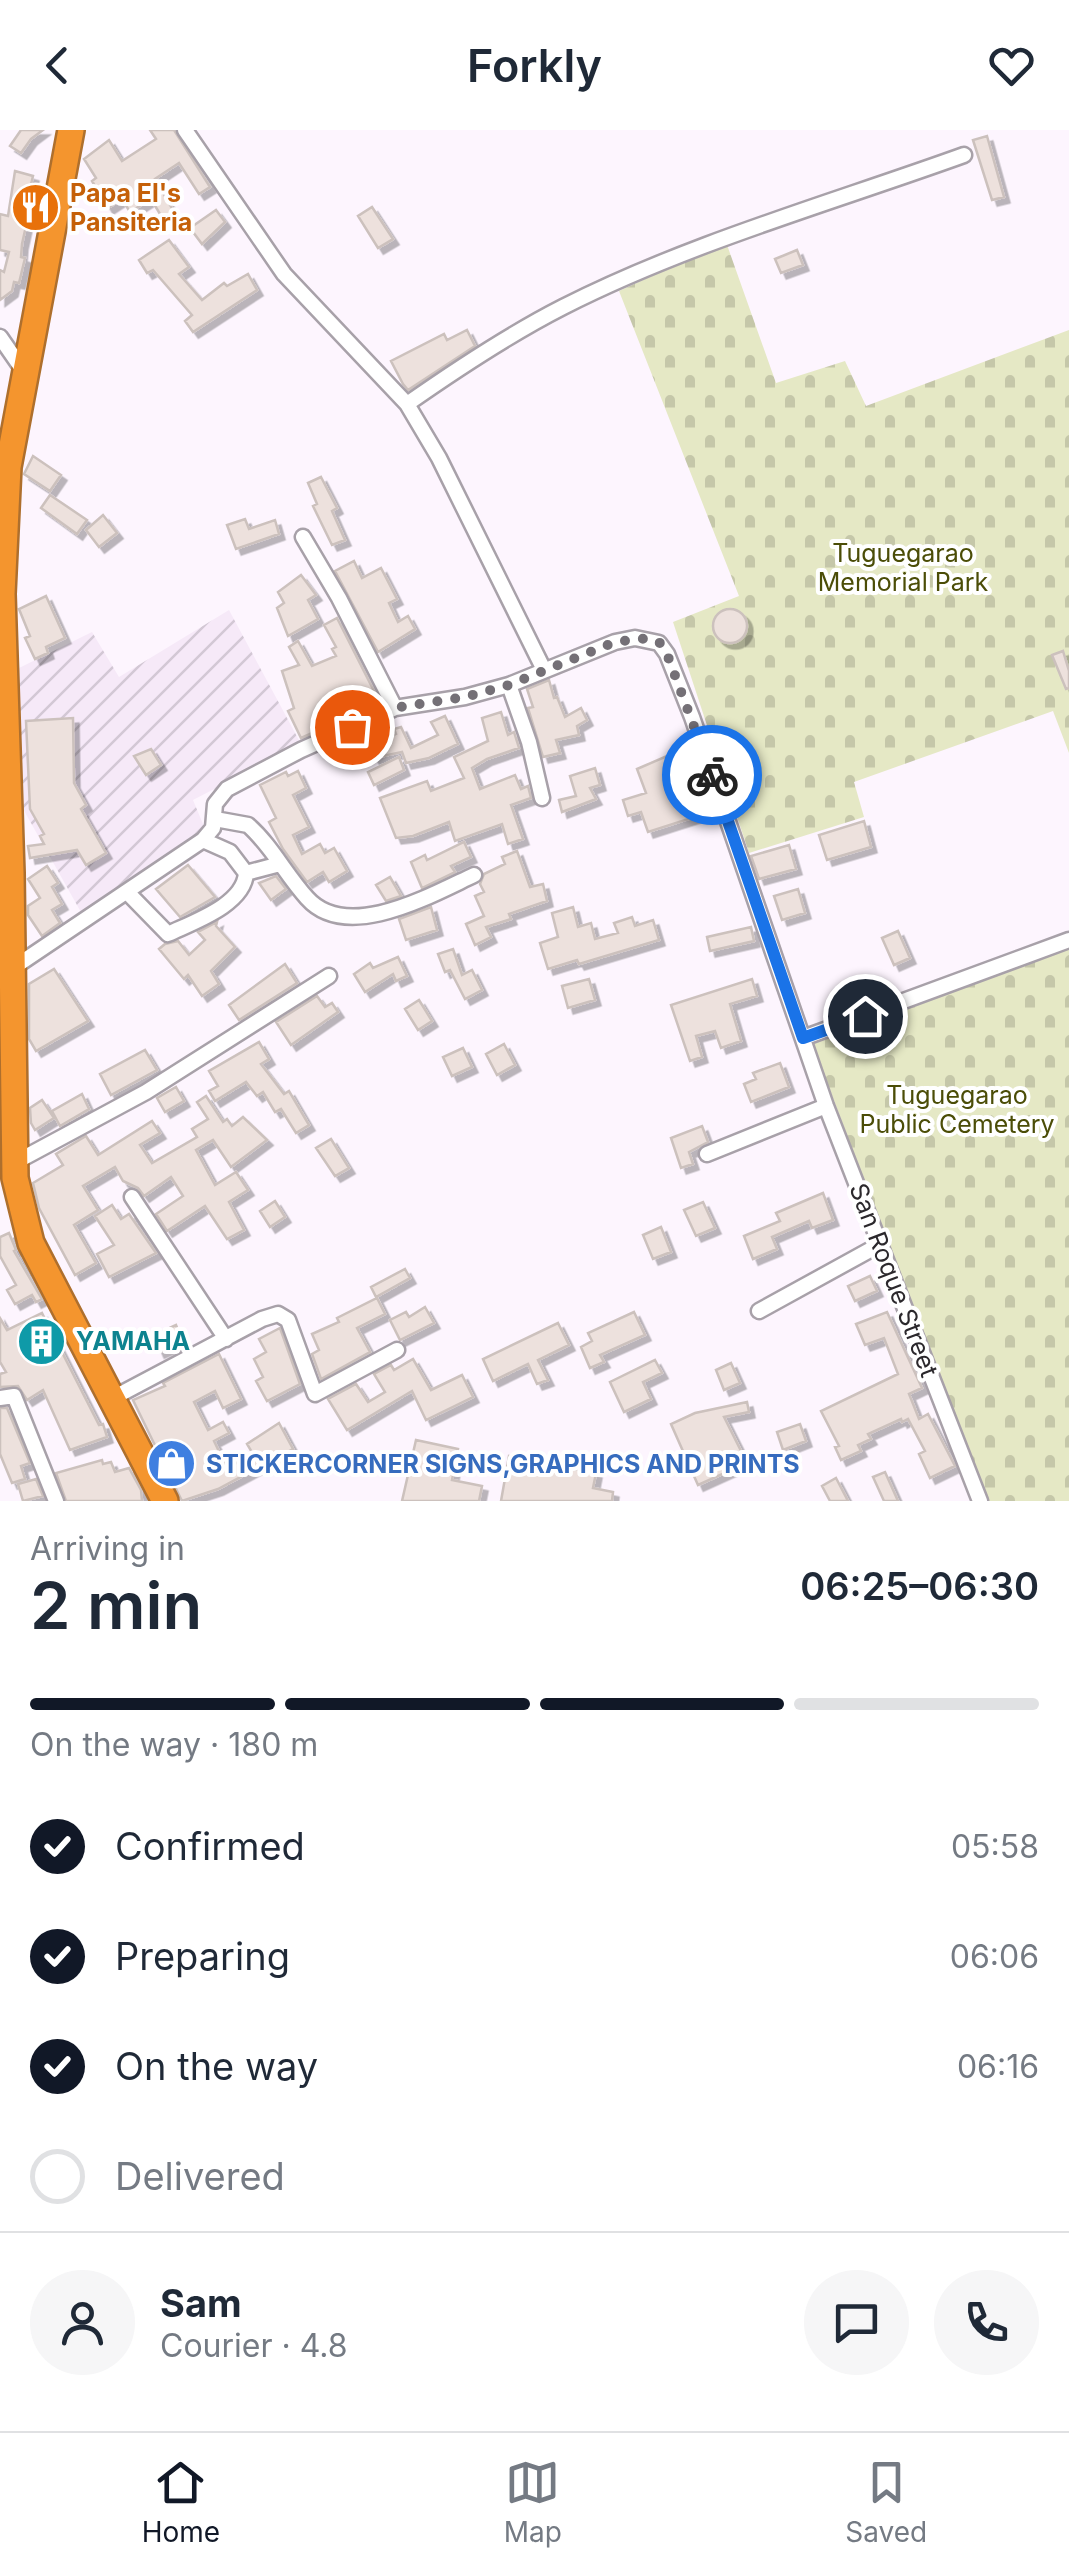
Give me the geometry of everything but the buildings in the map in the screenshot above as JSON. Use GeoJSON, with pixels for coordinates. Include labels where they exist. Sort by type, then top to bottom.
{"type":"FeatureCollection","features":[{"type":"Feature","properties":{"kind":"highway"},"geometry":{"type":"LineString","coordinates":[[71,130],[8,467],[4,514],[6,877],[13,968],[14,1163],[21,1214],[31,1243],[165,1501]]}},
{"type":"Feature","properties":{"kind":"street"},"geometry":{"type":"LineString","coordinates":[[185,130],[284,274],[407,404],[439,458],[544,670]]}},
{"type":"Feature","properties":{"kind":"street"},"geometry":{"type":"LineString","coordinates":[[407,404],[496,344],[584,297],[713,243],[964,155]]}},
{"type":"Feature","properties":{"kind":"street"},"geometry":{"type":"LineString","coordinates":[[0,337],[26,374]]}},
{"type":"Feature","properties":{"kind":"street"},"geometry":{"type":"LineString","coordinates":[[303,537],[394,708]]}},
{"type":"Feature","properties":{"kind":"street","name":"San Roque Street"},"geometry":{"type":"LineString","coordinates":[[202,840],[213,828],[215,804],[227,789],[394,708],[465,697],[509,685],[615,642],[635,638],[660,643],[692,717],[826,1106],[980,1501]]}},
{"type":"Feature","properties":{"kind":"street"},"geometry":{"type":"LineString","coordinates":[[509,685],[529,742],[542,798]]}},
{"type":"Feature","properties":{"kind":"street"},"geometry":{"type":"LineString","coordinates":[[215,820],[248,825],[314,906],[330,914],[348,917],[391,910],[474,875]]}},
{"type":"Feature","properties":{"kind":"street"},"geometry":{"type":"LineString","coordinates":[[13,968],[202,840],[230,852],[246,872]]}},
{"type":"Feature","properties":{"kind":"street"},"geometry":{"type":"LineString","coordinates":[[246,872],[280,864]]}},
{"type":"Feature","properties":{"kind":"street"},"geometry":{"type":"LineString","coordinates":[[128,893],[168,934],[210,913],[240,892],[246,872]]}},
{"type":"Feature","properties":{"kind":"street"},"geometry":{"type":"LineString","coordinates":[[803,1038],[1069,940]]}},
{"type":"Feature","properties":{"kind":"street"},"geometry":{"type":"LineString","coordinates":[[14,1163],[146,1092],[329,976]]}},
{"type":"Feature","properties":{"kind":"street"},"geometry":{"type":"LineString","coordinates":[[707,1154],[826,1106]]}},
{"type":"Feature","properties":{"kind":"street"},"geometry":{"type":"LineString","coordinates":[[132,1197],[226,1339]]}},
{"type":"Feature","properties":{"kind":"street"},"geometry":{"type":"LineString","coordinates":[[759,1310],[879,1245]]}},
{"type":"Feature","properties":{"kind":"street"},"geometry":{"type":"LineString","coordinates":[[111,1398],[278,1314],[288,1320],[315,1394],[398,1350]]}},
{"type":"Feature","properties":{"kind":"street"},"geometry":{"type":"LineString","coordinates":[[0,1398],[14,1396],[56,1501]]}},
{"type":"Feature","properties":{"kind":"shaded area"},"geometry":{"type":"Polygon","coordinates":[[[229,610],[301,744],[193,800],[205,829],[82,914],[22,807],[15,670],[92,632],[119,677],[229,610]]]}},
{"type":"Feature","properties":{"kind":"green space","name":"Tuguegarao Memorial Park"},"geometry":{"type":"Polygon","coordinates":[[[726,242],[776,383],[845,361],[866,406],[1069,330],[1069,753],[1053,711],[854,782],[864,817],[749,853],[673,622],[739,596],[619,291],[726,242]]]}},
{"type":"Feature","properties":{"kind":"green space","name":"Tuguegarao Public Cemetery"},"geometry":{"type":"Polygon","coordinates":[[[1069,946],[1069,1501],[986,1501],[812,1043],[1069,946]]]}},
{"type":"Feature","properties":{"kind":"way so far"},"geometry":{"type":"LineString","coordinates":[[352,727],[394,708],[465,697],[509,685],[615,642],[649,638],[660,643],[667,654],[712,775]]}},
{"type":"Feature","properties":{"kind":"place","name":"Papa El's Pansiteria"},"geometry":{"type":"Point","coordinates":[35,207]}},
{"type":"Feature","properties":{"kind":"place","name":"YAMAHA"},"geometry":{"type":"Point","coordinates":[41,1341]}},
{"type":"Feature","properties":{"kind":"place","name":"STICKERCORNER SIGNS,GRAPHICS AND PRINTS"},"geometry":{"type":"Point","coordinates":[171,1464]}},
{"type":"Feature","properties":{"kind":"route"},"geometry":{"type":"LineString","coordinates":[[712,775],[803,1038],[865,1016]]}}]}
